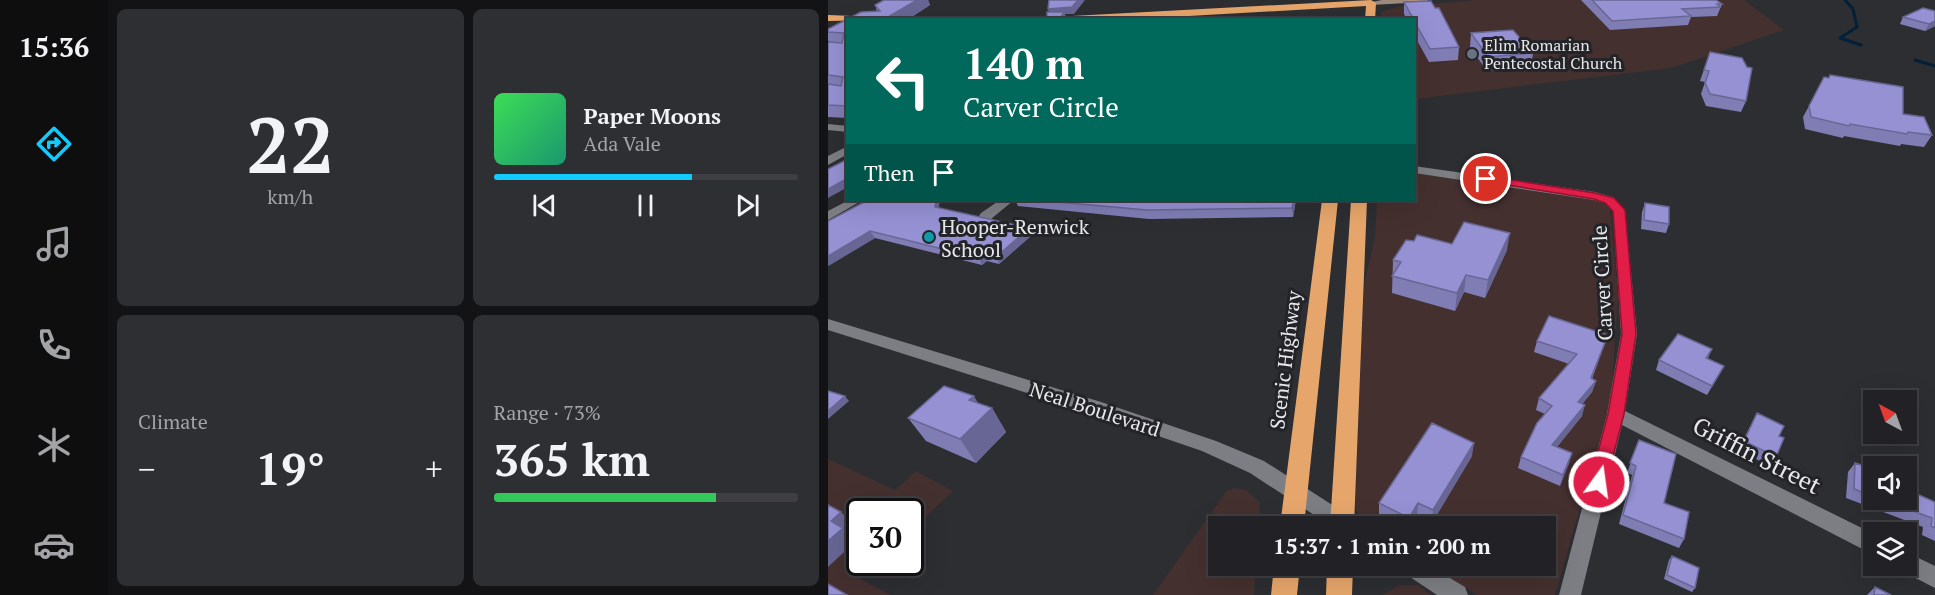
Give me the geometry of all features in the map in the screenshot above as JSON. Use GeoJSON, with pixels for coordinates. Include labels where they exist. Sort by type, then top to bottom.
{"type":"FeatureCollection","features":[{"type":"Feature","properties":{"kind":"highway"},"geometry":{"type":"LineString","coordinates":[[1292,9],[1342,17],[1350,2]]}},
{"type":"Feature","properties":{"kind":"highway"},"geometry":{"type":"LineString","coordinates":[[1096,18],[1292,9],[1350,2],[1371,2],[1370,18]]}},
{"type":"Feature","properties":{"kind":"highway"},"geometry":{"type":"LineString","coordinates":[[828,18],[846,19]]}},
{"type":"Feature","properties":{"kind":"highway","name":"Scenic Highway"},"geometry":{"type":"LineString","coordinates":[[1293,516],[1330,201]]}},
{"type":"Feature","properties":{"kind":"highway"},"geometry":{"type":"LineString","coordinates":[[1344,516],[1359,201]]}},
{"type":"Feature","properties":{"kind":"highway"},"geometry":{"type":"LineString","coordinates":[[1284,595],[1286,576]]}},
{"type":"Feature","properties":{"kind":"highway"},"geometry":{"type":"LineString","coordinates":[[1339,595],[1340,576]]}},
{"type":"Feature","properties":{"kind":"street"},"geometry":{"type":"LineString","coordinates":[[1371,2],[1425,0]]}},
{"type":"Feature","properties":{"kind":"street"},"geometry":{"type":"LineString","coordinates":[[828,128],[846,129]]}},
{"type":"Feature","properties":{"kind":"street"},"geometry":{"type":"LineString","coordinates":[[828,161],[846,150]]}},
{"type":"Feature","properties":{"kind":"street","name":"Carver Circle"},"geometry":{"type":"LineString","coordinates":[[1416,169],[1595,196],[1610,200],[1619,210],[1629,334],[1616,414],[1570,595]]}},
{"type":"Feature","properties":{"kind":"street"},"geometry":{"type":"LineString","coordinates":[[828,216],[855,201]]}},
{"type":"Feature","properties":{"kind":"street"},"geometry":{"type":"LineString","coordinates":[[986,216],[1007,201]]}},
{"type":"Feature","properties":{"kind":"street","name":"Neal Boulevard"},"geometry":{"type":"LineString","coordinates":[[828,324],[1101,409],[1209,446],[1257,467],[1329,516]]}},
{"type":"Feature","properties":{"kind":"street","name":"Griffin Street"},"geometry":{"type":"LineString","coordinates":[[1616,414],[1863,539]]}},
{"type":"Feature","properties":{"kind":"street"},"geometry":{"type":"LineString","coordinates":[[1917,568],[1935,577]]}},
{"type":"Feature","properties":{"kind":"street"},"geometry":{"type":"LineString","coordinates":[[1428,576],[1457,595]]}},
{"type":"Feature","properties":{"kind":"shaded area"},"geometry":{"type":"Polygon","coordinates":[[[1476,0],[1744,0],[1784,30],[1671,68],[1416,99],[1416,18],[1381,18],[1381,12],[1397,7],[1476,0]]]}},
{"type":"Feature","properties":{"kind":"shaded area"},"geometry":{"type":"Polygon","coordinates":[[[1416,173],[1600,201],[1610,209],[1618,296],[1611,399],[1555,595],[1477,595],[1448,576],[1556,576],[1556,516],[1358,516],[1355,505],[1364,284],[1375,237],[1377,201],[1416,201],[1416,173]]]}},
{"type":"Feature","properties":{"kind":"shaded area"},"geometry":{"type":"Polygon","coordinates":[[[828,459],[895,490],[916,471],[953,491],[924,519],[924,498],[846,498],[846,576],[863,576],[860,579],[891,595],[828,595],[828,459]]]}},
{"type":"Feature","properties":{"kind":"shaded area"},"geometry":{"type":"Polygon","coordinates":[[[1234,488],[1246,490],[1260,503],[1259,516],[1209,516],[1226,492],[1234,488]]]}},
{"type":"Feature","properties":{"kind":"shaded area"},"geometry":{"type":"Polygon","coordinates":[[[1208,517],[1208,576],[1255,576],[1254,595],[1153,595],[1208,517]]]}},
{"type":"Feature","properties":{"kind":"shaded area"},"geometry":{"type":"Polygon","coordinates":[[[1400,585],[1418,585],[1431,595],[1382,595],[1400,585]]]}},
{"type":"Feature","properties":{"kind":"building"},"geometry":{"type":"Polygon","coordinates":[[[884,0],[917,0],[886,18],[849,18],[861,12],[880,11],[875,5],[884,0]]]}},
{"type":"Feature","properties":{"kind":"building"},"geometry":{"type":"Polygon","coordinates":[[[1049,0],[1078,0],[1072,7],[1048,9],[1049,0]]]}},
{"type":"Feature","properties":{"kind":"building"},"geometry":{"type":"Polygon","coordinates":[[[1592,0],[1716,0],[1722,4],[1717,4],[1720,7],[1682,9],[1691,16],[1612,21],[1592,0]]]}},
{"type":"Feature","properties":{"kind":"building"},"geometry":{"type":"Polygon","coordinates":[[[1431,1],[1435,8],[1439,8],[1459,47],[1430,49],[1416,24],[1416,18],[1413,18],[1404,2],[1431,1]]]}},
{"type":"Feature","properties":{"kind":"building"},"geometry":{"type":"Polygon","coordinates":[[[1923,8],[1935,11],[1935,21],[1929,24],[1903,17],[1923,8]]]}},
{"type":"Feature","properties":{"kind":"building"},"geometry":{"type":"Polygon","coordinates":[[[1047,12],[1064,12],[1060,18],[1047,18],[1047,12]]]}},
{"type":"Feature","properties":{"kind":"building"},"geometry":{"type":"Polygon","coordinates":[[[846,20],[846,106],[828,105],[828,84],[841,86],[843,77],[828,75],[828,42],[842,43],[844,33],[828,32],[828,29],[846,20]]]}},
{"type":"Feature","properties":{"kind":"building"},"geometry":{"type":"Polygon","coordinates":[[[1513,30],[1533,53],[1488,57],[1471,33],[1513,30]]]}},
{"type":"Feature","properties":{"kind":"building"},"geometry":{"type":"Polygon","coordinates":[[[1710,52],[1742,58],[1747,67],[1752,68],[1746,101],[1710,94],[1705,83],[1709,71],[1704,70],[1710,52]]]}},
{"type":"Feature","properties":{"kind":"building"},"geometry":{"type":"Polygon","coordinates":[[[1830,75],[1903,87],[1903,114],[1924,117],[1932,135],[1908,132],[1907,134],[1850,124],[1849,126],[1811,117],[1809,106],[1824,77],[1829,78],[1830,75]]]}},
{"type":"Feature","properties":{"kind":"building"},"geometry":{"type":"Polygon","coordinates":[[[846,160],[846,179],[828,189],[828,169],[846,160]]]}},
{"type":"Feature","properties":{"kind":"building","name":"Hooper-Renwick School"},"geometry":{"type":"Polygon","coordinates":[[[866,201],[936,201],[935,207],[1029,228],[996,257],[984,254],[979,258],[870,231],[828,256],[828,221],[866,201]]]}},
{"type":"Feature","properties":{"kind":"building"},"geometry":{"type":"Polygon","coordinates":[[[1046,201],[1294,201],[1292,208],[1147,210],[1046,201]]]}},
{"type":"Feature","properties":{"kind":"building"},"geometry":{"type":"Polygon","coordinates":[[[1645,203],[1669,207],[1669,224],[1644,220],[1645,203]]]}},
{"type":"Feature","properties":{"kind":"building"},"geometry":{"type":"Polygon","coordinates":[[[1464,222],[1510,233],[1488,280],[1466,275],[1457,293],[1392,276],[1401,262],[1393,260],[1406,240],[1414,241],[1417,235],[1452,244],[1464,222]]]}},
{"type":"Feature","properties":{"kind":"building"},"geometry":{"type":"Polygon","coordinates":[[[1549,316],[1608,335],[1591,378],[1596,381],[1578,402],[1585,405],[1552,445],[1572,453],[1563,475],[1521,457],[1537,423],[1552,406],[1539,398],[1577,354],[1537,341],[1549,316]]]}},
{"type":"Feature","properties":{"kind":"building"},"geometry":{"type":"Polygon","coordinates":[[[1678,334],[1712,349],[1706,358],[1724,366],[1712,386],[1659,360],[1678,334]]]}},
{"type":"Feature","properties":{"kind":"building"},"geometry":{"type":"Polygon","coordinates":[[[944,386],[974,396],[969,400],[992,408],[960,439],[908,418],[944,386]]]}},
{"type":"Feature","properties":{"kind":"building"},"geometry":{"type":"Polygon","coordinates":[[[828,391],[845,396],[828,411],[828,391]]]}},
{"type":"Feature","properties":{"kind":"building"},"geometry":{"type":"Polygon","coordinates":[[[1757,413],[1784,426],[1779,436],[1784,438],[1776,457],[1744,441],[1757,413]]]}},
{"type":"Feature","properties":{"kind":"building"},"geometry":{"type":"Polygon","coordinates":[[[1432,423],[1474,443],[1433,510],[1418,503],[1410,516],[1405,516],[1379,503],[1432,423]]]}},
{"type":"Feature","properties":{"kind":"building"},"geometry":{"type":"Polygon","coordinates":[[[1639,440],[1676,454],[1664,503],[1689,512],[1684,539],[1623,515],[1636,466],[1630,463],[1639,440]]]}},
{"type":"Feature","properties":{"kind":"building"},"geometry":{"type":"Polygon","coordinates":[[[1855,463],[1863,466],[1863,493],[1854,489],[1855,463]]]}},
{"type":"Feature","properties":{"kind":"building"},"geometry":{"type":"Polygon","coordinates":[[[1917,494],[1935,502],[1935,528],[1931,526],[1932,518],[1910,510],[1917,510],[1917,494]]]}},
{"type":"Feature","properties":{"kind":"building"},"geometry":{"type":"Polygon","coordinates":[[[828,505],[841,512],[831,521],[843,528],[828,541],[828,505]]]}},
{"type":"Feature","properties":{"kind":"building"},"geometry":{"type":"Polygon","coordinates":[[[1672,556],[1699,568],[1695,588],[1667,575],[1672,556]]]}},
{"type":"Feature","properties":{"kind":"building"},"geometry":{"type":"Polygon","coordinates":[[[828,584],[847,595],[828,595],[828,584]]]}},
{"type":"Feature","properties":{"kind":"building"},"geometry":{"type":"Polygon","coordinates":[[[1875,587],[1891,595],[1874,595],[1875,587]]]}},
{"type":"Feature","properties":{"kind":"waterway"},"geometry":{"type":"LineString","coordinates":[[1845,0],[1853,9],[1857,27],[1840,38],[1861,45]]}},
{"type":"Feature","properties":{"kind":"waterway"},"geometry":{"type":"LineString","coordinates":[[1915,60],[1935,66]]}},
{"type":"Feature","properties":{"kind":"place","name":"Elim Romarian Pentecostal Church"},"geometry":{"type":"Point","coordinates":[1472,54]}},
{"type":"Feature","properties":{"kind":"place","name":"Hooper-Renwick School"},"geometry":{"type":"Point","coordinates":[929,237]}},
{"type":"Feature","properties":{"kind":"route"},"geometry":{"type":"LineString","coordinates":[[1486,179],[1595,196],[1610,200],[1619,210],[1629,334],[1616,414],[1599,482]]}}]}
